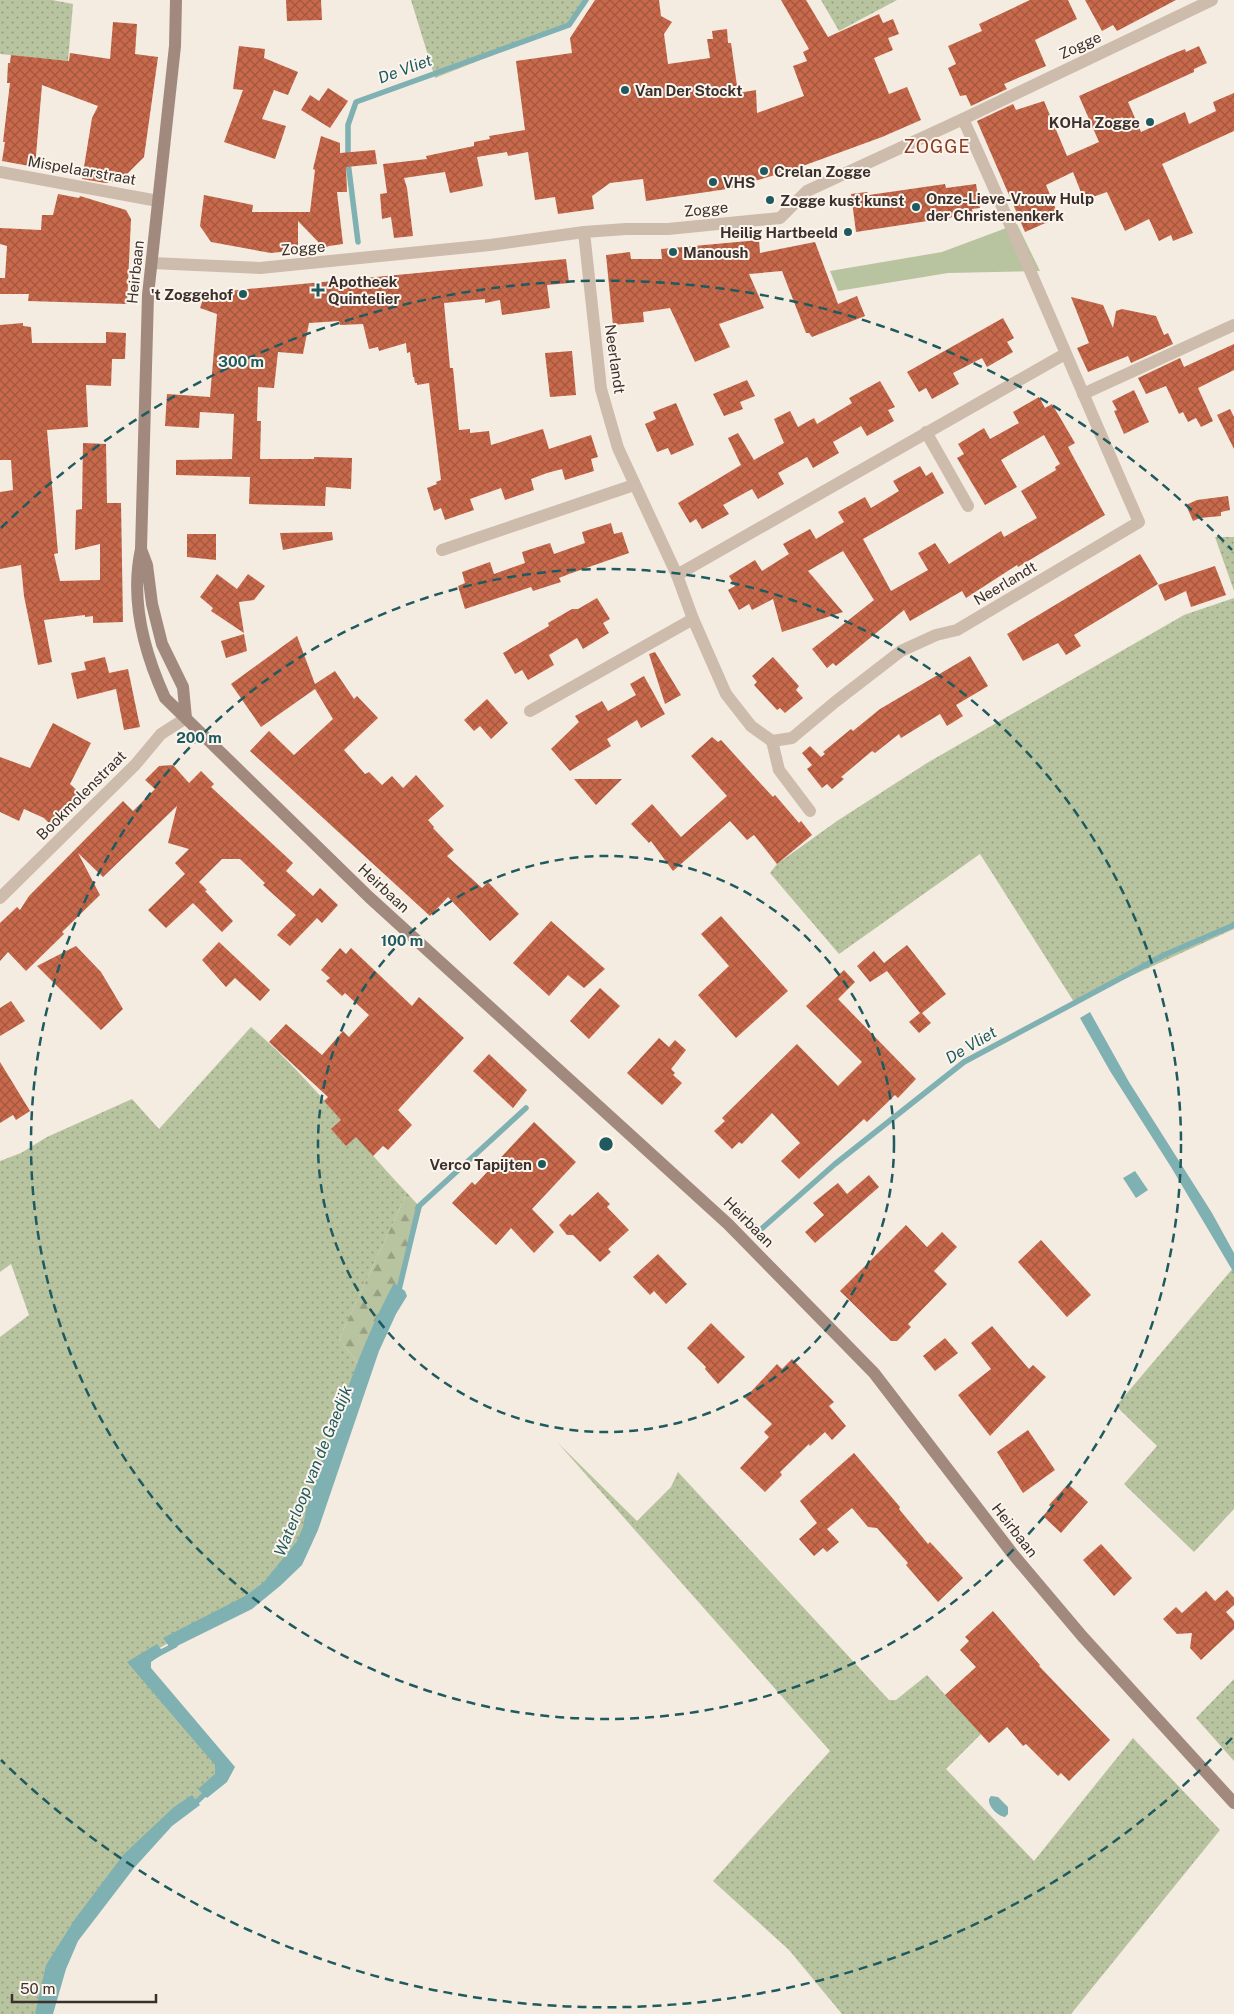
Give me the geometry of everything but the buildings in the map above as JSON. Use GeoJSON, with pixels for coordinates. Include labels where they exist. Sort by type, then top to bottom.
{"type":"FeatureCollection","features":[{"type":"Feature","properties":{"kind":"main road","name":"Heirbaan"},"geometry":{"type":"LineString","coordinates":[[176,0],[175,46],[148,295],[141,549],[137,565],[138,607],[146,646],[165,698],[368,897],[728,1224],[868,1366],[901,1405],[1012,1553],[1082,1636],[1234,1803]]}},
{"type":"Feature","properties":{"kind":"main road","name":"Heirbaan"},"geometry":{"type":"LineString","coordinates":[[141,549],[147,565],[152,604],[162,644],[182,687],[186,718]]}},
{"type":"Feature","properties":{"kind":"street","name":"Zogge"},"geometry":{"type":"LineString","coordinates":[[152,263],[260,268],[400,255],[584,232],[668,229],[780,218],[807,191],[1212,0]]}},
{"type":"Feature","properties":{"kind":"street","name":"Neerlandt"},"geometry":{"type":"LineString","coordinates":[[584,232],[601,389],[618,448],[677,576],[693,619],[726,694],[751,726],[772,741],[792,738],[835,702],[902,651],[936,635],[957,630],[1139,522],[1065,354],[1022,250],[963,119]]}},
{"type":"Feature","properties":{"kind":"street","name":"Mispelaarstraat"},"geometry":{"type":"LineString","coordinates":[[0,172],[158,201]]}},
{"type":"Feature","properties":{"kind":"street"},"geometry":{"type":"LineString","coordinates":[[1083,394],[1234,325]]}},
{"type":"Feature","properties":{"kind":"street"},"geometry":{"type":"LineString","coordinates":[[677,576],[1065,354]]}},
{"type":"Feature","properties":{"kind":"street"},"geometry":{"type":"LineString","coordinates":[[926,432],[968,506]]}},
{"type":"Feature","properties":{"kind":"street"},"geometry":{"type":"LineString","coordinates":[[442,550],[634,485]]}},
{"type":"Feature","properties":{"kind":"street"},"geometry":{"type":"LineString","coordinates":[[530,711],[693,619]]}},
{"type":"Feature","properties":{"kind":"street","name":"Bookmolenstraat"},"geometry":{"type":"LineString","coordinates":[[0,898],[134,765],[161,734],[186,718]]}},
{"type":"Feature","properties":{"kind":"street"},"geometry":{"type":"LineString","coordinates":[[772,741],[779,770],[810,811]]}},
{"type":"Feature","properties":{"kind":"green space"},"geometry":{"type":"Polygon","coordinates":[[[0,0],[52,0],[73,4],[68,61],[0,54],[0,0]]]}},
{"type":"Feature","properties":{"kind":"green space"},"geometry":{"type":"Polygon","coordinates":[[[411,0],[586,0],[569,25],[435,78],[411,0]]]}},
{"type":"Feature","properties":{"kind":"green space"},"geometry":{"type":"Polygon","coordinates":[[[821,0],[897,0],[839,31],[821,0]]]}},
{"type":"Feature","properties":{"kind":"green space"},"geometry":{"type":"Polygon","coordinates":[[[1017,224],[1040,271],[948,273],[838,291],[830,271],[942,252],[1017,224]]]}},
{"type":"Feature","properties":{"kind":"green space"},"geometry":{"type":"Polygon","coordinates":[[[1215,537],[1234,537],[1234,591],[1215,537]]]}},
{"type":"Feature","properties":{"kind":"green space"},"geometry":{"type":"Polygon","coordinates":[[[1234,598],[1234,929],[1074,1002],[980,854],[839,954],[770,873],[777,864],[837,821],[927,763],[1184,615],[1234,598]]]}},
{"type":"Feature","properties":{"kind":"green space"},"geometry":{"type":"Polygon","coordinates":[[[251,1027],[293,1066],[407,1193],[339,1339],[367,1375],[312,1520],[277,1582],[133,1663],[226,1770],[118,1872],[73,1945],[51,2014],[0,2014],[0,1337],[29,1315],[11,1264],[0,1272],[0,1161],[21,1153],[47,1137],[132,1099],[159,1129],[251,1027]]]}},
{"type":"Feature","properties":{"kind":"green space"},"geometry":{"type":"Polygon","coordinates":[[[407,1193],[419,1206],[422,1206],[401,1287],[367,1375],[339,1339],[407,1193]]]}},
{"type":"Feature","properties":{"kind":"green space"},"geometry":{"type":"Polygon","coordinates":[[[1234,1267],[1234,1509],[1194,1552],[1124,1484],[1157,1446],[1116,1406],[1234,1267]]]}},
{"type":"Feature","properties":{"kind":"green space"},"geometry":{"type":"Polygon","coordinates":[[[558,1443],[637,1521],[671,1487],[678,1472],[889,1700],[896,1700],[927,1675],[981,1734],[946,1769],[1034,1861],[1133,1738],[1220,1830],[1071,2014],[842,2014],[789,1950],[713,1881],[830,1751],[558,1443]]]}},
{"type":"Feature","properties":{"kind":"green space"},"geometry":{"type":"Polygon","coordinates":[[[1234,1679],[1234,1761],[1196,1718],[1234,1679]]]}},
{"type":"Feature","properties":{"kind":"water"},"geometry":{"type":"Polygon","coordinates":[[[1090,1012],[1129,1082],[1212,1213],[1234,1253],[1234,1273],[1171,1167],[1110,1071],[1080,1018],[1090,1012]]]}},
{"type":"Feature","properties":{"kind":"water"},"geometry":{"type":"Polygon","coordinates":[[[1135,1171],[1148,1190],[1136,1198],[1123,1178],[1135,1171]]]}},
{"type":"Feature","properties":{"kind":"water"},"geometry":{"type":"Polygon","coordinates":[[[394,1283],[405,1291],[407,1296],[396,1314],[379,1351],[318,1530],[302,1565],[252,1609],[171,1649],[163,1638],[247,1595],[264,1582],[297,1541],[335,1423],[356,1366],[394,1283]]]}},
{"type":"Feature","properties":{"kind":"water"},"geometry":{"type":"Polygon","coordinates":[[[157,1644],[164,1653],[151,1662],[151,1668],[235,1767],[227,1782],[207,1798],[198,1789],[215,1774],[215,1765],[127,1662],[157,1644]]]}},
{"type":"Feature","properties":{"kind":"water"},"geometry":{"type":"Polygon","coordinates":[[[192,1795],[200,1805],[172,1826],[134,1868],[78,1941],[66,1969],[53,2014],[35,2014],[46,1965],[75,1919],[124,1854],[174,1807],[192,1795]]]}},
{"type":"Feature","properties":{"kind":"water"},"geometry":{"type":"Polygon","coordinates":[[[991,1796],[998,1797],[1008,1807],[1008,1814],[1005,1817],[992,1808],[989,1802],[991,1796]]]}},
{"type":"Feature","properties":{"kind":"waterway","name":"De Vliet"},"geometry":{"type":"LineString","coordinates":[[358,242],[348,162],[348,125],[356,102],[569,25],[586,0]]}},
{"type":"Feature","properties":{"kind":"waterway","name":"De Vliet"},"geometry":{"type":"LineString","coordinates":[[753,1225],[759,1231],[835,1164],[964,1062],[1164,955],[1234,925]]}},
{"type":"Feature","properties":{"kind":"waterway","name":"Waterloop van de Gaedijk"},"geometry":{"type":"LineString","coordinates":[[398,1294],[419,1206],[526,1108]]}},
{"type":"Feature","properties":{"kind":"waterway","name":"Waterloop van de Gaedijk"},"geometry":{"type":"LineString","coordinates":[[156,1655],[175,1645]]}},
{"type":"Feature","properties":{"kind":"waterway","name":"Waterloop van de Gaedijk"},"geometry":{"type":"LineString","coordinates":[[192,1806],[209,1790]]}},
{"type":"Feature","properties":{"kind":"place","name":"Van Der Stockt"},"geometry":{"type":"Point","coordinates":[625,90]}},
{"type":"Feature","properties":{"kind":"place","name":"KOHa Zogge"},"geometry":{"type":"Point","coordinates":[1150,122]}},
{"type":"Feature","properties":{"kind":"place","name":"Crelan Zogge"},"geometry":{"type":"Point","coordinates":[764,171]}},
{"type":"Feature","properties":{"kind":"place","name":"VHS"},"geometry":{"type":"Point","coordinates":[713,182]}},
{"type":"Feature","properties":{"kind":"place","name":"Zogge kust kunst"},"geometry":{"type":"Point","coordinates":[770,200]}},
{"type":"Feature","properties":{"kind":"place","name":"Onze-Lieve-Vrouw Hulp der Christenenkerk"},"geometry":{"type":"Point","coordinates":[916,207]}},
{"type":"Feature","properties":{"kind":"place","name":"Heilig Hartbeeld"},"geometry":{"type":"Point","coordinates":[848,232]}},
{"type":"Feature","properties":{"kind":"place","name":"Manoush"},"geometry":{"type":"Point","coordinates":[673,252]}},
{"type":"Feature","properties":{"kind":"place","name":"Apotheek Quintelier"},"geometry":{"type":"Point","coordinates":[318,290]}},
{"type":"Feature","properties":{"kind":"place","name":"'t Zoggehof"},"geometry":{"type":"Point","coordinates":[243,294]}},
{"type":"Feature","properties":{"kind":"place","name":"Verco Tapijten"},"geometry":{"type":"Point","coordinates":[542,1164]}},
{"type":"Feature","properties":{"kind":"district","name":"ZOGGE"},"geometry":{"type":"Point","coordinates":[937,146]}}]}
